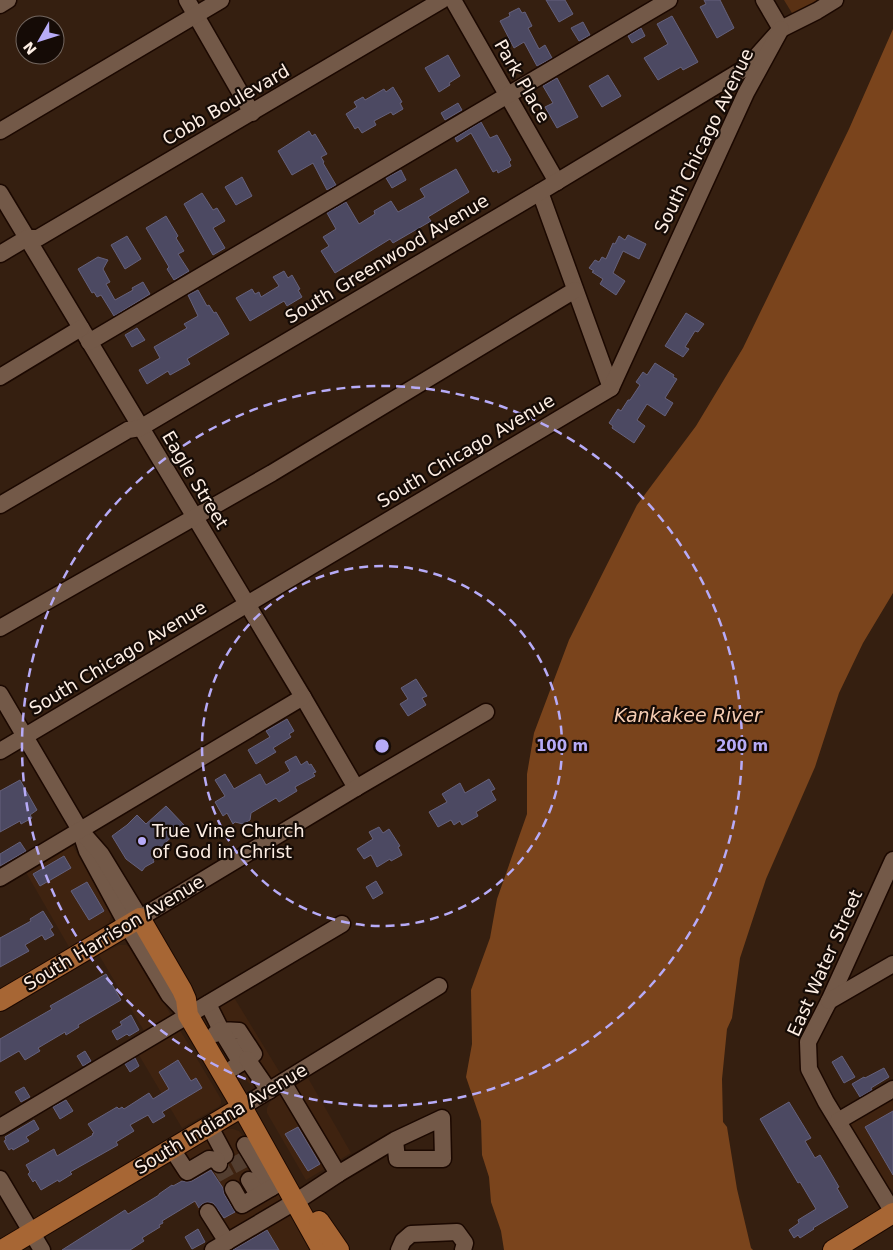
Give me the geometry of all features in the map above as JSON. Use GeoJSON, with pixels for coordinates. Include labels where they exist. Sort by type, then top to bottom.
{"type":"FeatureCollection","features":[{"type":"Feature","properties":{"kind":"main road","name":"South Harrison Avenue"},"geometry":{"type":"LineString","coordinates":[[0,1000],[134,921]]}},
{"type":"Feature","properties":{"kind":"main road"},"geometry":{"type":"LineString","coordinates":[[134,921],[182,990],[186,999],[188,1015],[299,1199],[339,1250]]}},
{"type":"Feature","properties":{"kind":"main road"},"geometry":{"type":"LineString","coordinates":[[242,1107],[233,1152],[270,1188],[299,1199],[322,1250]]}},
{"type":"Feature","properties":{"kind":"main road","name":"South Indiana Avenue"},"geometry":{"type":"LineString","coordinates":[[2,1250],[242,1107]]}},
{"type":"Feature","properties":{"kind":"main road"},"geometry":{"type":"LineString","coordinates":[[833,1250],[893,1212]]}},
{"type":"Feature","properties":{"kind":"street"},"geometry":{"type":"LineString","coordinates":[[0,5],[8,0]]}},
{"type":"Feature","properties":{"kind":"street"},"geometry":{"type":"LineString","coordinates":[[187,0],[252,113]]}},
{"type":"Feature","properties":{"kind":"street"},"geometry":{"type":"LineString","coordinates":[[0,131],[221,0]]}},
{"type":"Feature","properties":{"kind":"street","name":"Cobb Boulevard"},"geometry":{"type":"LineString","coordinates":[[0,254],[27,238],[38,238],[442,0]]}},
{"type":"Feature","properties":{"kind":"street","name":"Park Place"},"geometry":{"type":"LineString","coordinates":[[453,0],[557,182]]}},
{"type":"Feature","properties":{"kind":"street"},"geometry":{"type":"LineString","coordinates":[[0,377],[85,335],[507,95],[668,0]]}},
{"type":"Feature","properties":{"kind":"street"},"geometry":{"type":"LineString","coordinates":[[764,0],[781,29],[835,0]]}},
{"type":"Feature","properties":{"kind":"street","name":"South Greenwood Avenue"},"geometry":{"type":"LineString","coordinates":[[0,506],[128,430],[140,428],[557,182],[747,67],[781,29]]}},
{"type":"Feature","properties":{"kind":"street","name":"South Chicago Avenue"},"geometry":{"type":"LineString","coordinates":[[0,751],[611,388],[746,93],[781,29]]}},
{"type":"Feature","properties":{"kind":"street"},"geometry":{"type":"LineString","coordinates":[[540,192],[611,388]]}},
{"type":"Feature","properties":{"kind":"street","name":"Eagle Street"},"geometry":{"type":"LineString","coordinates":[[0,193],[356,788]]}},
{"type":"Feature","properties":{"kind":"street"},"geometry":{"type":"LineString","coordinates":[[0,628],[272,473],[575,290]]}},
{"type":"Feature","properties":{"kind":"street"},"geometry":{"type":"LineString","coordinates":[[0,694],[80,830],[101,854],[134,921]]}},
{"type":"Feature","properties":{"kind":"street"},"geometry":{"type":"LineString","coordinates":[[0,878],[303,698]]}},
{"type":"Feature","properties":{"kind":"street","name":"South Harrison Avenue"},"geometry":{"type":"LineString","coordinates":[[134,921],[486,712]]}},
{"type":"Feature","properties":{"kind":"street","name":"East Water Street"},"geometry":{"type":"LineString","coordinates":[[893,860],[808,1042],[809,1069],[826,1102],[893,1212]]}},
{"type":"Feature","properties":{"kind":"street"},"geometry":{"type":"LineString","coordinates":[[0,1127],[342,924]]}},
{"type":"Feature","properties":{"kind":"street"},"geometry":{"type":"LineString","coordinates":[[829,1000],[893,964]]}},
{"type":"Feature","properties":{"kind":"street","name":"South Indiana Avenue"},"geometry":{"type":"LineString","coordinates":[[242,1107],[439,986]]}},
{"type":"Feature","properties":{"kind":"street"},"geometry":{"type":"LineString","coordinates":[[208,1004],[221,1030],[269,1091]]}},
{"type":"Feature","properties":{"kind":"street"},"geometry":{"type":"LineString","coordinates":[[204,1042],[221,1030]]}},
{"type":"Feature","properties":{"kind":"street"},"geometry":{"type":"LineString","coordinates":[[223,1074],[244,1061]]}},
{"type":"Feature","properties":{"kind":"street"},"geometry":{"type":"LineString","coordinates":[[283,1082],[338,1174]]}},
{"type":"Feature","properties":{"kind":"street"},"geometry":{"type":"LineString","coordinates":[[838,1121],[893,1088]]}},
{"type":"Feature","properties":{"kind":"street"},"geometry":{"type":"LineString","coordinates":[[172,1149],[187,1172],[209,1159],[233,1152],[210,1126]]}},
{"type":"Feature","properties":{"kind":"street"},"geometry":{"type":"LineString","coordinates":[[208,1212],[220,1246],[394,1140]]}},
{"type":"Feature","properties":{"kind":"street"},"geometry":{"type":"LineString","coordinates":[[0,1179],[42,1250]]}},
{"type":"Feature","properties":{"kind":"street"},"geometry":{"type":"LineString","coordinates":[[249,1180],[270,1188]]}},
{"type":"Feature","properties":{"kind":"street"},"geometry":{"type":"LineString","coordinates":[[233,1189],[242,1205],[270,1188]]}},
{"type":"Feature","properties":{"kind":"street"},"geometry":{"type":"LineString","coordinates":[[399,1250],[403,1241],[411,1234],[457,1232],[465,1243],[463,1250]]}},
{"type":"Feature","properties":{"kind":"shaded area"},"geometry":{"type":"Polygon","coordinates":[[[784,0],[819,0],[795,18],[784,0]]]}},
{"type":"Feature","properties":{"kind":"shaded area"},"geometry":{"type":"Polygon","coordinates":[[[66,834],[111,913],[109,923],[69,947],[20,862],[66,834]]]}},
{"type":"Feature","properties":{"kind":"shaded area"},"geometry":{"type":"Polygon","coordinates":[[[119,945],[126,945],[131,948],[221,1099],[221,1104],[218,1107],[182,1128],[136,1050],[150,1041],[99,955],[119,945]]]}},
{"type":"Feature","properties":{"kind":"shaded area"},"geometry":{"type":"Polygon","coordinates":[[[227,986],[282,1076],[257,1087],[251,1085],[246,1080],[200,1002],[227,986]]]}},
{"type":"Feature","properties":{"kind":"shaded area"},"geometry":{"type":"Polygon","coordinates":[[[308,1078],[351,1153],[306,1180],[267,1113],[267,1108],[275,1097],[308,1078]]]}},
{"type":"Feature","properties":{"kind":"shaded area"},"geometry":{"type":"Polygon","coordinates":[[[893,1084],[893,1191],[887,1186],[844,1114],[893,1084]]]}},
{"type":"Feature","properties":{"kind":"shaded area"},"geometry":{"type":"Polygon","coordinates":[[[227,1129],[239,1131],[248,1142],[311,1250],[253,1250],[245,1237],[222,1250],[169,1162],[227,1129]]]}},
{"type":"Feature","properties":{"kind":"water","name":"Kankakee River"},"geometry":{"type":"Polygon","coordinates":[[[893,29],[893,593],[863,643],[839,693],[815,767],[766,879],[740,958],[732,1018],[727,1029],[722,1079],[723,1122],[727,1127],[737,1189],[753,1250],[504,1250],[501,1231],[491,1202],[489,1177],[482,1155],[481,1121],[466,1077],[472,1044],[471,990],[490,938],[497,899],[527,814],[527,774],[534,733],[569,640],[637,505],[696,426],[743,348],[849,129],[893,29]]]}},
{"type":"Feature","properties":{"kind":"building"},"geometry":{"type":"Polygon","coordinates":[[[546,0],[565,0],[573,14],[559,22],[546,0]]]}},
{"type":"Feature","properties":{"kind":"building"},"geometry":{"type":"Polygon","coordinates":[[[704,0],[720,0],[734,28],[717,38],[700,7],[706,4],[704,0]]]}},
{"type":"Feature","properties":{"kind":"building"},"geometry":{"type":"Polygon","coordinates":[[[519,8],[522,13],[525,12],[532,26],[528,28],[539,49],[545,45],[552,58],[537,66],[524,42],[514,48],[500,21],[510,16],[509,13],[519,8]]]}},
{"type":"Feature","properties":{"kind":"building"},"geometry":{"type":"Polygon","coordinates":[[[672,16],[698,62],[683,70],[681,67],[658,80],[644,58],[668,44],[657,24],[672,16]]]}},
{"type":"Feature","properties":{"kind":"building"},"geometry":{"type":"Polygon","coordinates":[[[583,22],[590,35],[579,41],[571,28],[583,22]]]}},
{"type":"Feature","properties":{"kind":"building"},"geometry":{"type":"Polygon","coordinates":[[[641,28],[645,36],[632,43],[628,36],[641,28]]]}},
{"type":"Feature","properties":{"kind":"building"},"geometry":{"type":"Polygon","coordinates":[[[448,55],[460,76],[439,92],[425,68],[448,55]]]}},
{"type":"Feature","properties":{"kind":"building"},"geometry":{"type":"Polygon","coordinates":[[[608,75],[621,96],[602,107],[589,86],[608,75]]]}},
{"type":"Feature","properties":{"kind":"building"},"geometry":{"type":"Polygon","coordinates":[[[557,78],[578,117],[557,128],[545,107],[553,103],[543,86],[557,78]]]}},
{"type":"Feature","properties":{"kind":"building"},"geometry":{"type":"Polygon","coordinates":[[[393,87],[402,102],[400,103],[403,109],[393,115],[391,112],[374,121],[376,125],[362,133],[358,127],[355,129],[346,114],[357,107],[354,102],[363,97],[365,100],[384,89],[386,92],[393,87]]]}},
{"type":"Feature","properties":{"kind":"building"},"geometry":{"type":"Polygon","coordinates":[[[458,103],[462,110],[445,120],[441,113],[458,103]]]}},
{"type":"Feature","properties":{"kind":"building"},"geometry":{"type":"Polygon","coordinates":[[[481,122],[490,138],[497,135],[511,160],[509,162],[511,166],[498,173],[497,170],[493,172],[471,133],[457,142],[455,138],[481,122]]]}},
{"type":"Feature","properties":{"kind":"building"},"geometry":{"type":"Polygon","coordinates":[[[309,131],[312,136],[315,134],[327,154],[321,157],[336,185],[327,190],[313,163],[292,175],[278,151],[309,131]]]}},
{"type":"Feature","properties":{"kind":"building"},"geometry":{"type":"Polygon","coordinates":[[[456,169],[469,192],[428,217],[431,221],[393,243],[390,239],[335,273],[321,251],[329,246],[323,237],[336,229],[327,213],[346,202],[359,224],[375,214],[374,211],[391,201],[398,212],[425,197],[420,189],[456,169]]]}},
{"type":"Feature","properties":{"kind":"building"},"geometry":{"type":"Polygon","coordinates":[[[401,170],[406,180],[392,188],[386,178],[401,170]]]}},
{"type":"Feature","properties":{"kind":"building"},"geometry":{"type":"Polygon","coordinates":[[[242,177],[252,196],[236,205],[225,187],[242,177]]]}},
{"type":"Feature","properties":{"kind":"building"},"geometry":{"type":"Polygon","coordinates":[[[202,193],[213,210],[217,208],[225,221],[213,228],[225,248],[213,255],[184,204],[202,193]]]}},
{"type":"Feature","properties":{"kind":"building"},"geometry":{"type":"Polygon","coordinates":[[[166,216],[178,236],[176,238],[184,251],[178,254],[189,271],[174,280],[167,269],[169,267],[146,228],[166,216]]]}},
{"type":"Feature","properties":{"kind":"building"},"geometry":{"type":"Polygon","coordinates":[[[628,235],[646,244],[639,259],[623,251],[613,273],[625,281],[616,295],[600,284],[603,279],[589,268],[595,260],[599,262],[602,257],[606,259],[613,243],[615,244],[619,236],[625,240],[628,235]]]}},
{"type":"Feature","properties":{"kind":"building"},"geometry":{"type":"Polygon","coordinates":[[[127,236],[141,259],[125,269],[111,245],[127,236]]]}},
{"type":"Feature","properties":{"kind":"building"},"geometry":{"type":"Polygon","coordinates":[[[98,257],[108,260],[103,269],[110,282],[106,284],[115,300],[143,282],[150,294],[114,316],[101,295],[97,297],[94,292],[92,293],[78,269],[98,257]]]}},
{"type":"Feature","properties":{"kind":"building"},"geometry":{"type":"Polygon","coordinates":[[[284,271],[288,278],[292,275],[302,297],[287,306],[284,301],[250,321],[236,298],[252,289],[255,294],[259,292],[261,297],[279,286],[273,277],[284,271]]]}},
{"type":"Feature","properties":{"kind":"building"},"geometry":{"type":"Polygon","coordinates":[[[198,290],[207,306],[209,305],[214,313],[216,312],[229,334],[187,359],[190,364],[170,375],[168,371],[147,384],[139,370],[160,358],[154,347],[187,328],[184,324],[198,316],[188,295],[198,290]]]}},
{"type":"Feature","properties":{"kind":"building"},"geometry":{"type":"Polygon","coordinates":[[[686,313],[704,324],[698,332],[695,331],[685,347],[689,349],[683,357],[665,346],[686,313]]]}},
{"type":"Feature","properties":{"kind":"building"},"geometry":{"type":"Polygon","coordinates":[[[137,328],[145,340],[132,347],[125,335],[137,328]]]}},
{"type":"Feature","properties":{"kind":"building"},"geometry":{"type":"Polygon","coordinates":[[[655,363],[677,379],[665,398],[673,403],[665,416],[647,404],[637,420],[645,426],[634,443],[612,428],[613,426],[609,423],[618,409],[621,411],[640,385],[636,382],[643,372],[647,375],[655,363]]]}},
{"type":"Feature","properties":{"kind":"building"},"geometry":{"type":"Polygon","coordinates":[[[416,679],[427,696],[422,698],[426,705],[408,716],[400,704],[408,699],[401,688],[416,679]]]}},
{"type":"Feature","properties":{"kind":"building"},"geometry":{"type":"Polygon","coordinates":[[[287,719],[294,731],[289,734],[291,737],[273,748],[276,752],[256,764],[248,750],[270,737],[266,731],[287,719]]]}},
{"type":"Feature","properties":{"kind":"building"},"geometry":{"type":"Polygon","coordinates":[[[296,756],[301,765],[307,761],[316,772],[313,773],[315,776],[295,787],[297,791],[279,802],[276,798],[251,813],[250,820],[243,824],[235,822],[233,824],[227,813],[223,816],[215,802],[225,796],[215,780],[225,774],[234,789],[260,774],[266,785],[290,771],[285,762],[296,756]]]}},
{"type":"Feature","properties":{"kind":"building"},"geometry":{"type":"Polygon","coordinates":[[[489,779],[495,789],[491,791],[496,800],[476,812],[478,816],[462,825],[460,821],[454,825],[451,820],[438,827],[429,812],[447,802],[442,794],[460,783],[465,793],[489,779]]]}},
{"type":"Feature","properties":{"kind":"building"},"geometry":{"type":"Polygon","coordinates":[[[20,780],[37,810],[30,815],[32,818],[21,824],[20,821],[0,832],[0,791],[20,780]]]}},
{"type":"Feature","properties":{"kind":"building","name":"True Vine Church of God in Christ"},"geometry":{"type":"Polygon","coordinates":[[[166,806],[184,825],[163,845],[166,848],[153,860],[154,862],[142,871],[126,859],[112,836],[137,815],[146,824],[166,806]]]}},
{"type":"Feature","properties":{"kind":"building"},"geometry":{"type":"Polygon","coordinates":[[[379,827],[383,833],[389,829],[400,846],[398,847],[402,855],[391,861],[390,859],[377,867],[371,855],[364,859],[357,849],[373,839],[369,832],[379,827]]]}},
{"type":"Feature","properties":{"kind":"building"},"geometry":{"type":"Polygon","coordinates":[[[20,842],[26,851],[0,866],[0,854],[20,842]]]}},
{"type":"Feature","properties":{"kind":"building"},"geometry":{"type":"Polygon","coordinates":[[[64,856],[71,868],[40,886],[33,874],[64,856]]]}},
{"type":"Feature","properties":{"kind":"building"},"geometry":{"type":"Polygon","coordinates":[[[376,881],[383,893],[373,899],[366,887],[376,881]]]}},
{"type":"Feature","properties":{"kind":"building"},"geometry":{"type":"Polygon","coordinates":[[[87,882],[104,911],[89,920],[71,891],[87,882]]]}},
{"type":"Feature","properties":{"kind":"building"},"geometry":{"type":"Polygon","coordinates":[[[43,911],[53,927],[50,929],[54,935],[45,940],[42,935],[25,945],[29,951],[0,967],[0,938],[31,921],[30,919],[43,911]]]}},
{"type":"Feature","properties":{"kind":"building"},"geometry":{"type":"Polygon","coordinates":[[[106,974],[121,1000],[78,1025],[79,1027],[66,1035],[65,1032],[38,1048],[40,1051],[25,1060],[19,1051],[0,1062],[0,1039],[52,1009],[50,1006],[106,974]]]}},
{"type":"Feature","properties":{"kind":"building"},"geometry":{"type":"Polygon","coordinates":[[[131,1015],[139,1030],[117,1040],[112,1031],[122,1025],[120,1022],[131,1015]]]}},
{"type":"Feature","properties":{"kind":"building"},"geometry":{"type":"Polygon","coordinates":[[[85,1051],[91,1061],[83,1066],[77,1056],[85,1051]]]}},
{"type":"Feature","properties":{"kind":"building"},"geometry":{"type":"Polygon","coordinates":[[[842,1056],[855,1077],[844,1083],[832,1062],[842,1056]]]}},
{"type":"Feature","properties":{"kind":"building"},"geometry":{"type":"Polygon","coordinates":[[[135,1058],[139,1066],[130,1072],[125,1064],[135,1058]]]}},
{"type":"Feature","properties":{"kind":"building"},"geometry":{"type":"Polygon","coordinates":[[[178,1060],[191,1081],[196,1078],[202,1088],[162,1112],[165,1116],[153,1123],[148,1115],[130,1125],[134,1131],[116,1142],[118,1145],[70,1172],[72,1174],[59,1182],[58,1180],[41,1190],[35,1180],[33,1182],[28,1174],[30,1172],[26,1165],[54,1149],[57,1156],[93,1135],[94,1133],[88,1124],[117,1107],[124,1109],[149,1093],[153,1099],[169,1089],[159,1072],[178,1060]]]}},
{"type":"Feature","properties":{"kind":"building"},"geometry":{"type":"Polygon","coordinates":[[[884,1068],[889,1077],[860,1097],[852,1084],[884,1068]]]}},
{"type":"Feature","properties":{"kind":"building"},"geometry":{"type":"Polygon","coordinates":[[[24,1087],[30,1097],[21,1102],[15,1092],[24,1087]]]}},
{"type":"Feature","properties":{"kind":"building"},"geometry":{"type":"Polygon","coordinates":[[[66,1100],[73,1111],[60,1119],[53,1107],[66,1100]]]}},
{"type":"Feature","properties":{"kind":"building"},"geometry":{"type":"Polygon","coordinates":[[[789,1102],[811,1138],[805,1141],[815,1158],[820,1155],[839,1187],[837,1188],[848,1207],[800,1238],[798,1235],[794,1238],[789,1230],[799,1223],[798,1220],[816,1209],[800,1182],[798,1183],[760,1119],[789,1102]]]}},
{"type":"Feature","properties":{"kind":"building"},"geometry":{"type":"Polygon","coordinates":[[[893,1111],[893,1175],[865,1127],[893,1111]]]}},
{"type":"Feature","properties":{"kind":"building"},"geometry":{"type":"Polygon","coordinates":[[[34,1120],[39,1129],[26,1137],[29,1141],[13,1150],[12,1148],[9,1150],[4,1141],[6,1140],[5,1137],[34,1120]]]}},
{"type":"Feature","properties":{"kind":"building"},"geometry":{"type":"Polygon","coordinates":[[[298,1127],[320,1164],[308,1171],[285,1134],[298,1127]]]}},
{"type":"Feature","properties":{"kind":"building"},"geometry":{"type":"Polygon","coordinates":[[[211,1170],[235,1212],[224,1218],[213,1203],[207,1202],[199,1208],[195,1201],[162,1221],[163,1223],[159,1225],[160,1227],[142,1238],[144,1241],[130,1250],[62,1250],[125,1210],[128,1214],[172,1185],[182,1181],[192,1181],[211,1170]]]}},
{"type":"Feature","properties":{"kind":"building"},"geometry":{"type":"Polygon","coordinates":[[[198,1229],[205,1242],[192,1249],[185,1237],[198,1229]]]}},
{"type":"Feature","properties":{"kind":"building"},"geometry":{"type":"Polygon","coordinates":[[[267,1230],[279,1250],[233,1250],[267,1230]]]}},
{"type":"Feature","properties":{"kind":"tunnel"},"geometry":{"type":"LineString","coordinates":[[236,1155],[249,1180]]}},
{"type":"Feature","properties":{"kind":"tunnel"},"geometry":{"type":"LineString","coordinates":[[219,1164],[233,1189]]}},
{"type":"Feature","properties":{"kind":"place","name":"True Vine Church of God in Christ"},"geometry":{"type":"Point","coordinates":[142,841]}}]}
